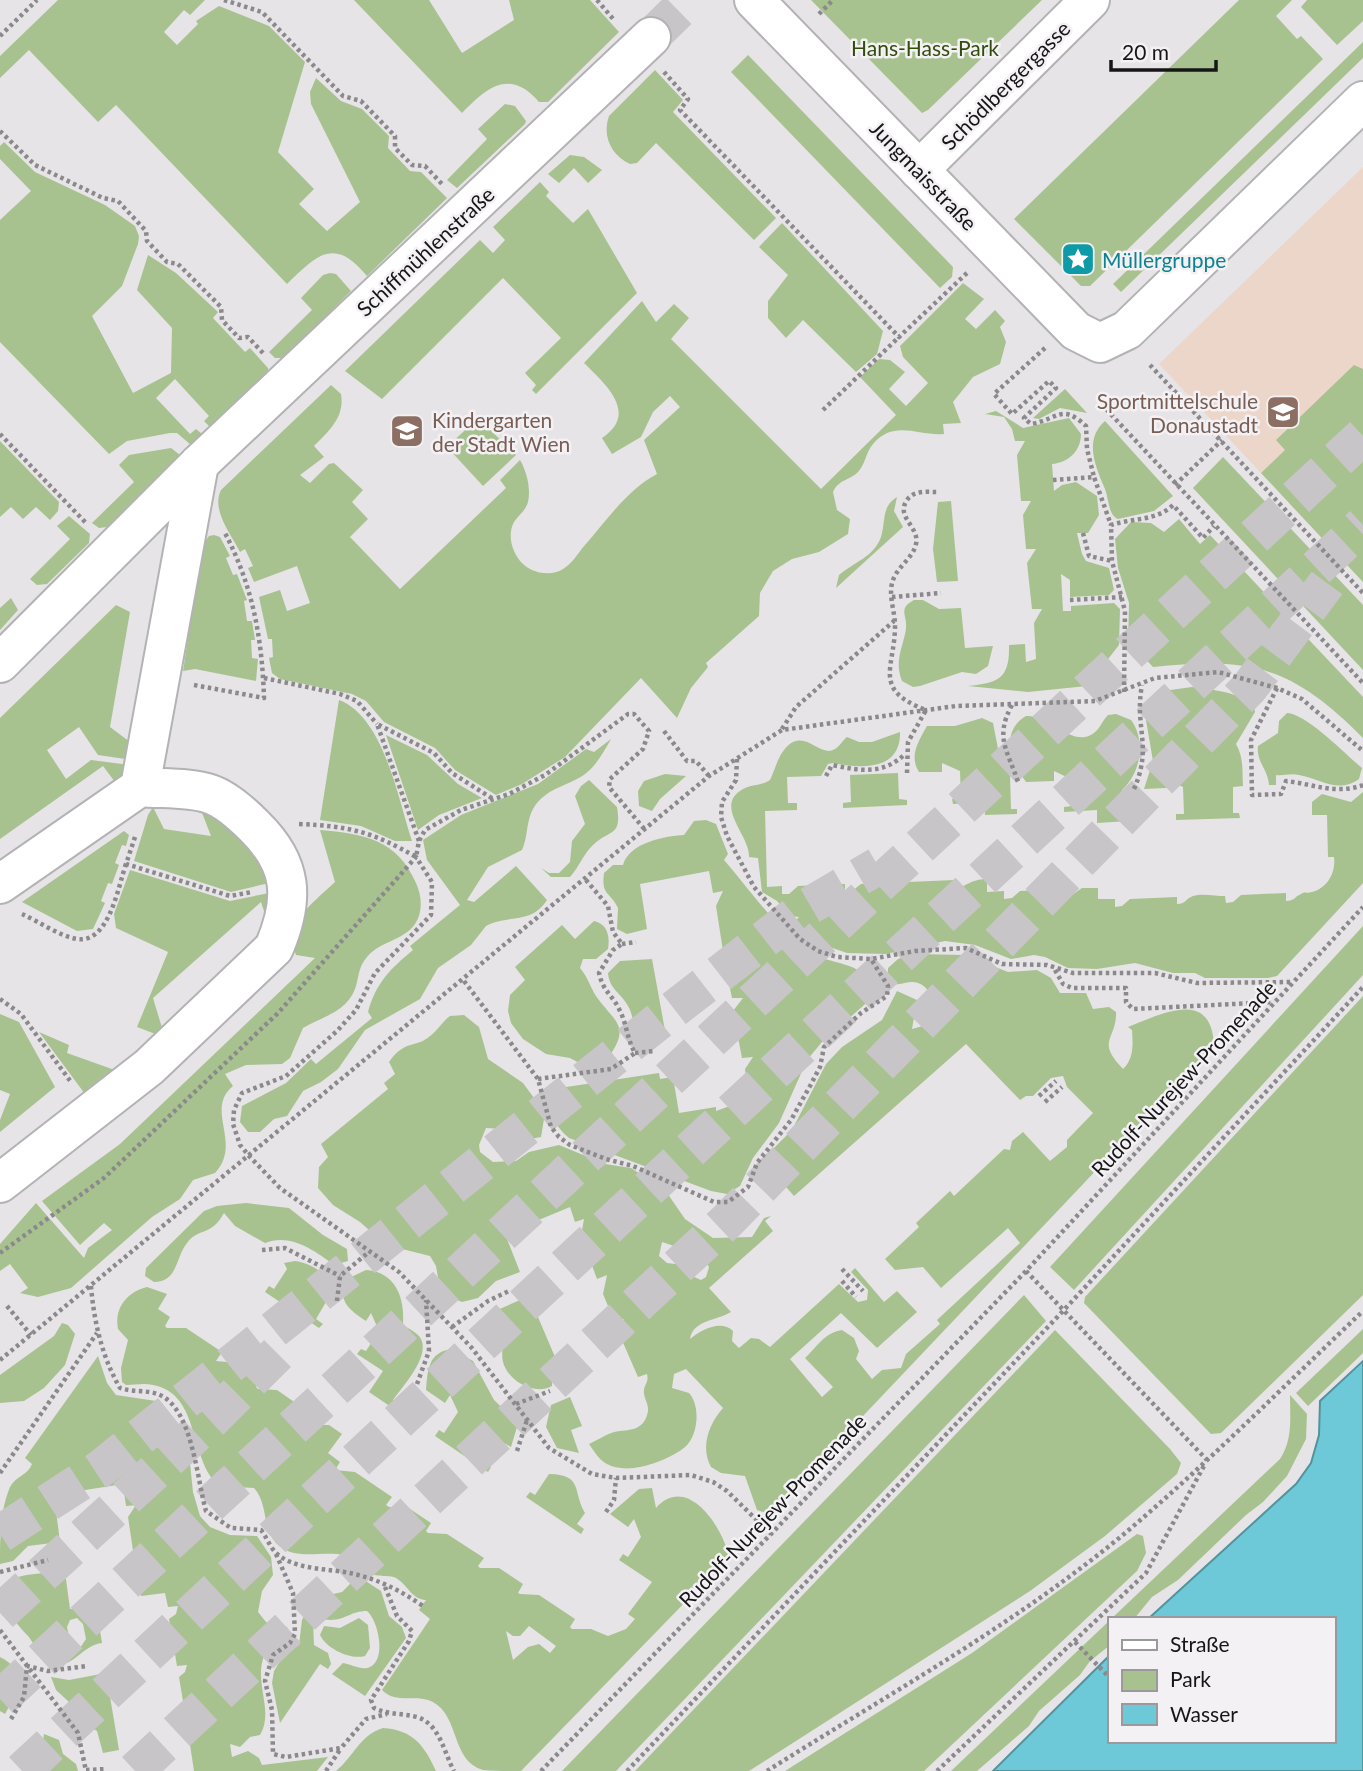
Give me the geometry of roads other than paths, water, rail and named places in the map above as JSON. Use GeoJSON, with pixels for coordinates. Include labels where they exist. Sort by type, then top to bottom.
{"type":"FeatureCollection","features":[{"type":"Feature","properties":{"kind":"street","name":"Jungmaisstraße"},"geometry":{"type":"LineString","coordinates":[[754,0],[1076,331],[1095,340],[1127,331],[1363,101]]}},
{"type":"Feature","properties":{"kind":"street","name":"Schödlbergergasse"},"geometry":{"type":"LineString","coordinates":[[919,170],[1090,0]]}},
{"type":"Feature","properties":{"kind":"street","name":"Schiffmühlenstraße"},"geometry":{"type":"LineString","coordinates":[[0,663],[199,464],[641,41]]}},
{"type":"Feature","properties":{"kind":"street"},"geometry":{"type":"LineString","coordinates":[[8,897],[140,787],[199,464]]}},
{"type":"Feature","properties":{"kind":"street"},"geometry":{"type":"LineString","coordinates":[[0,1183],[149,1067],[274,948],[288,900],[286,870],[270,842],[252,824],[210,794],[140,787]]}},
{"type":"Feature","properties":{"kind":"water"},"geometry":{"type":"Polygon","coordinates":[[[1363,1361],[1363,1771],[993,1771],[1108,1657],[1108,1743],[1335,1743],[1335,1617],[1150,1617],[1296,1484],[1311,1463],[1319,1435],[1320,1401],[1363,1361]]]}},
{"type":"Feature","properties":{"kind":"tunnel"},"geometry":{"type":"LineString","coordinates":[[651,37],[689,0]]}},
{"type":"Feature","properties":{"kind":"tunnel"},"geometry":{"type":"LineString","coordinates":[[0,1699],[1363,436]]}},
{"type":"Feature","properties":{"kind":"tunnel"},"geometry":{"type":"LineString","coordinates":[[22,1771],[1363,525]]}},
{"type":"Feature","properties":{"kind":"tunnel"},"geometry":{"type":"LineString","coordinates":[[135,1771],[728,1220],[1249,688],[1327,583]]}},
{"type":"Feature","properties":{"kind":"tunnel"},"geometry":{"type":"LineString","coordinates":[[0,1534],[100,1469],[665,1016],[802,910],[878,866]]}},
{"type":"Feature","properties":{"kind":"tunnel"},"geometry":{"type":"LineString","coordinates":[[0,1613],[211,1420],[285,1346]]}},
{"type":"Feature","properties":{"kind":"place","name":"Müllergruppe"},"geometry":{"type":"Point","coordinates":[1078,259]}},
{"type":"Feature","properties":{"kind":"place","name":"Sportmittelschule Donaustadt"},"geometry":{"type":"Point","coordinates":[1283,412]}},
{"type":"Feature","properties":{"kind":"place","name":"Kindergarten der Stadt Wien"},"geometry":{"type":"Point","coordinates":[407,431]}},
{"type":"Feature","properties":{"kind":"park label","name":"Hans-Hass-Park"},"geometry":{"type":"Point","coordinates":[925,47]}}]}
